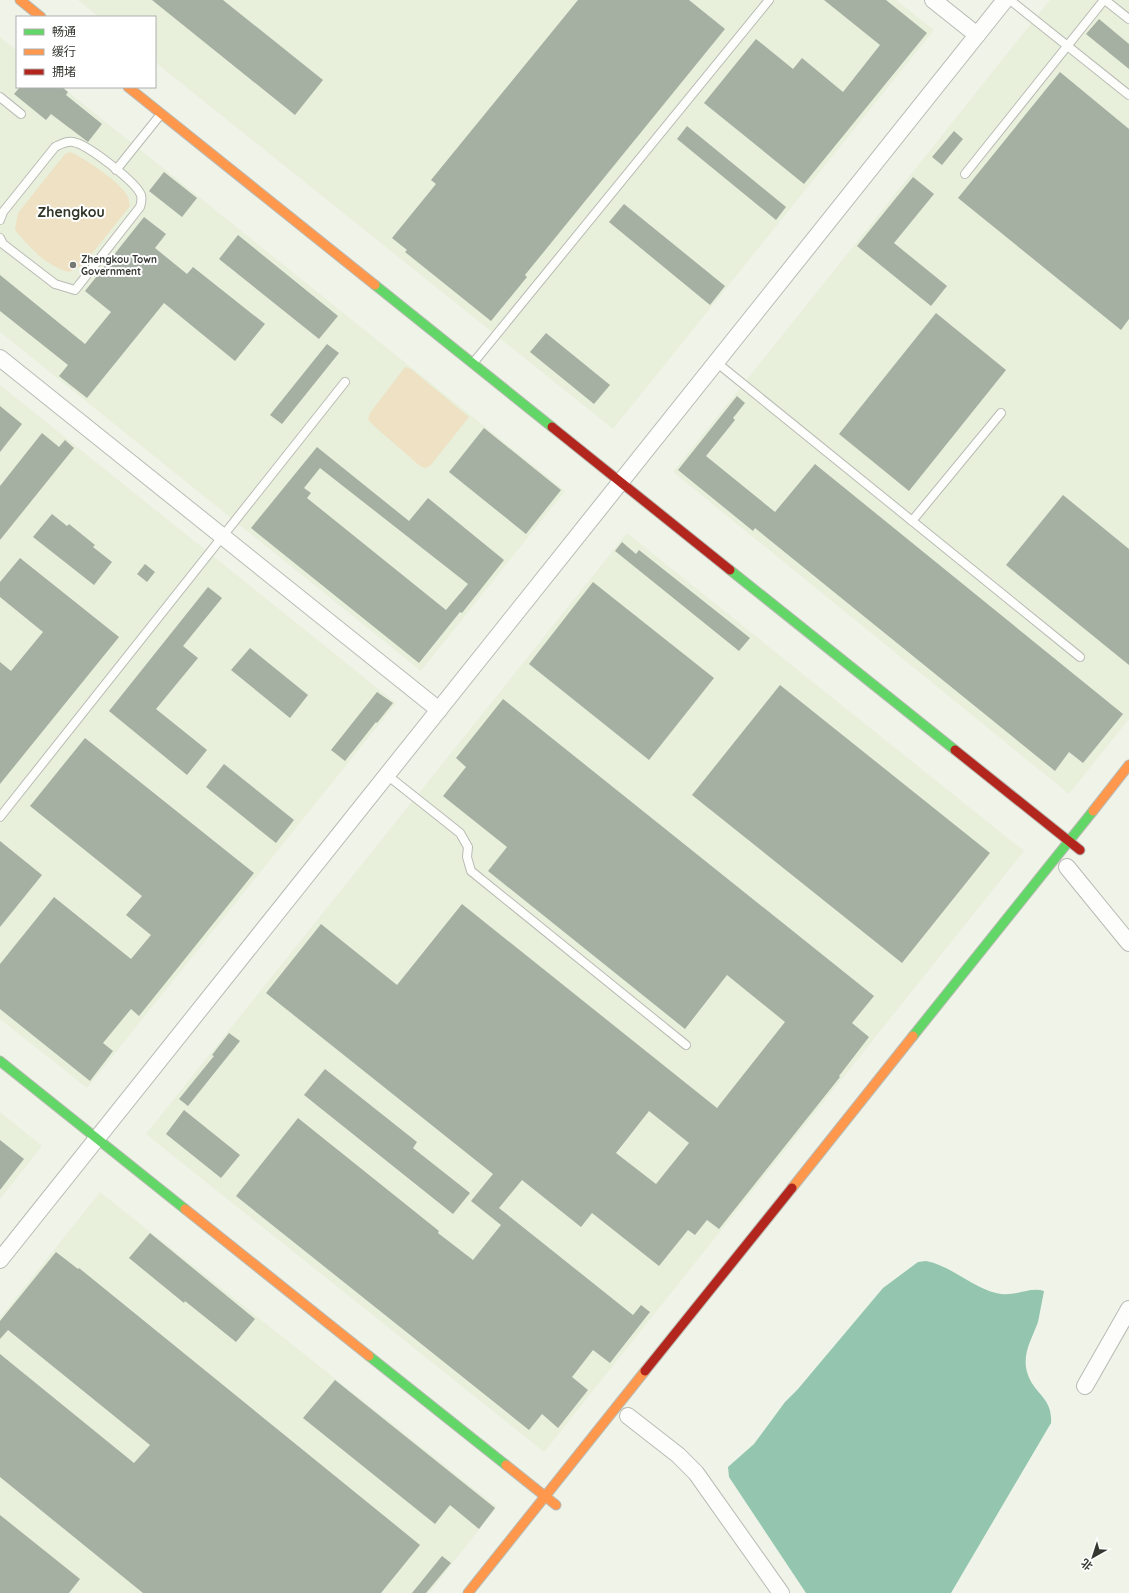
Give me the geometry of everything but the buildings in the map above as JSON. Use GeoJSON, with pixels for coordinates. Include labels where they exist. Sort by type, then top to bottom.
{"type":"FeatureCollection","features":[{"type":"Feature","properties":{"kind":"street"},"geometry":{"type":"LineString","coordinates":[[20,0],[40,16]]}},
{"type":"Feature","properties":{"kind":"street"},"geometry":{"type":"LineString","coordinates":[[933,0],[977,35]]}},
{"type":"Feature","properties":{"kind":"street"},"geometry":{"type":"LineString","coordinates":[[0,1260],[1005,0]]}},
{"type":"Feature","properties":{"kind":"street"},"geometry":{"type":"LineString","coordinates":[[129,88],[1069,841],[1074,858],[1129,943]]}},
{"type":"Feature","properties":{"kind":"street"},"geometry":{"type":"LineString","coordinates":[[0,358],[439,710]]}},
{"type":"Feature","properties":{"kind":"street"},"geometry":{"type":"LineString","coordinates":[[468,1593],[1129,765]]}},
{"type":"Feature","properties":{"kind":"street"},"geometry":{"type":"LineString","coordinates":[[0,1061],[557,1506]]}},
{"type":"Feature","properties":{"kind":"street"},"geometry":{"type":"LineString","coordinates":[[1085,1386],[1129,1309]]}},
{"type":"Feature","properties":{"kind":"street"},"geometry":{"type":"LineString","coordinates":[[628,1416],[678,1455],[696,1473],[781,1593]]}},
{"type":"Feature","properties":{"kind":"lane"},"geometry":{"type":"LineString","coordinates":[[473,364],[769,0]]}},
{"type":"Feature","properties":{"kind":"lane"},"geometry":{"type":"LineString","coordinates":[[1010,0],[1129,95]]}},
{"type":"Feature","properties":{"kind":"lane"},"geometry":{"type":"LineString","coordinates":[[965,174],[1104,0],[1129,19]]}},
{"type":"Feature","properties":{"kind":"lane"},"geometry":{"type":"LineString","coordinates":[[0,97],[21,114]]}},
{"type":"Feature","properties":{"kind":"lane"},"geometry":{"type":"LineString","coordinates":[[116,170],[162,114]]}},
{"type":"Feature","properties":{"kind":"lane"},"geometry":{"type":"LineString","coordinates":[[0,220],[3,212],[55,146],[64,142],[83,145],[136,187],[142,196],[140,207],[75,290],[56,284],[3,244],[0,238]]}},
{"type":"Feature","properties":{"kind":"lane"},"geometry":{"type":"LineString","coordinates":[[716,362],[1080,657]]}},
{"type":"Feature","properties":{"kind":"lane"},"geometry":{"type":"LineString","coordinates":[[0,817],[345,382]]}},
{"type":"Feature","properties":{"kind":"lane"},"geometry":{"type":"LineString","coordinates":[[912,521],[1001,413]]}},
{"type":"Feature","properties":{"kind":"lane"},"geometry":{"type":"LineString","coordinates":[[387,775],[460,833],[468,848],[466,857],[471,871],[686,1045]]}},
{"type":"Feature","properties":{"kind":"shaded area"},"geometry":{"type":"Polygon","coordinates":[[[78,0],[896,0],[934,30],[613,429],[156,63],[156,16],[98,16],[78,0]]]}},
{"type":"Feature","properties":{"kind":"shaded area"},"geometry":{"type":"Polygon","coordinates":[[[1050,0],[1129,0],[1129,719],[1069,794],[673,472],[1050,0]]]}},
{"type":"Feature","properties":{"kind":"shaded area"},"geometry":{"type":"Polygon","coordinates":[[[0,37],[16,50],[16,88],[63,88],[565,491],[421,671],[0,332],[0,37]]]}},
{"type":"Feature","properties":{"kind":"shaded area"},"geometry":{"type":"Polygon","coordinates":[[[70,152],[93,165],[119,185],[128,197],[130,206],[83,265],[69,272],[53,265],[39,256],[15,230],[18,213],[65,154],[70,152]]]}},
{"type":"Feature","properties":{"kind":"shaded area"},"geometry":{"type":"Polygon","coordinates":[[[405,367],[411,369],[469,417],[430,466],[425,468],[420,466],[368,419],[370,413],[405,367]]]}},
{"type":"Feature","properties":{"kind":"shaded area"},"geometry":{"type":"Polygon","coordinates":[[[0,385],[396,703],[87,1088],[0,1019],[0,385]]]}},
{"type":"Feature","properties":{"kind":"shaded area"},"geometry":{"type":"Polygon","coordinates":[[[627,533],[1024,851],[544,1452],[146,1134],[627,533]]]}},
{"type":"Feature","properties":{"kind":"shaded area"},"geometry":{"type":"Polygon","coordinates":[[[0,1112],[42,1146],[0,1199],[0,1112]]]}},
{"type":"Feature","properties":{"kind":"shaded area"},"geometry":{"type":"Polygon","coordinates":[[[100,1192],[497,1507],[429,1593],[0,1593],[0,1318],[100,1192]]]}},
{"type":"Feature","properties":{"kind":"shaded area"},"geometry":{"type":"Polygon","coordinates":[[[926,1261],[944,1267],[978,1286],[996,1293],[1009,1294],[1033,1290],[1044,1291],[1038,1322],[1027,1352],[1026,1365],[1030,1379],[1049,1407],[1051,1423],[951,1593],[806,1593],[729,1477],[728,1467],[754,1444],[785,1402],[798,1389],[883,1288],[918,1262],[926,1261]]]}},
{"type":"Feature","properties":{"kind":"traffic: fast"},"geometry":{"type":"LineString","coordinates":[[375,285],[552,427]]}},
{"type":"Feature","properties":{"kind":"traffic: fast"},"geometry":{"type":"LineString","coordinates":[[730,570],[955,750]]}},
{"type":"Feature","properties":{"kind":"traffic: fast"},"geometry":{"type":"LineString","coordinates":[[913,1036],[1093,811]]}},
{"type":"Feature","properties":{"kind":"traffic: fast"},"geometry":{"type":"LineString","coordinates":[[0,1061],[185,1209]]}},
{"type":"Feature","properties":{"kind":"traffic: fast"},"geometry":{"type":"LineString","coordinates":[[369,1356],[506,1465]]}},
{"type":"Feature","properties":{"kind":"traffic: slow"},"geometry":{"type":"LineString","coordinates":[[20,0],[40,16]]}},
{"type":"Feature","properties":{"kind":"traffic: slow"},"geometry":{"type":"LineString","coordinates":[[129,88],[375,285]]}},
{"type":"Feature","properties":{"kind":"traffic: slow"},"geometry":{"type":"LineString","coordinates":[[1093,811],[1129,765]]}},
{"type":"Feature","properties":{"kind":"traffic: slow"},"geometry":{"type":"LineString","coordinates":[[792,1188],[913,1036]]}},
{"type":"Feature","properties":{"kind":"traffic: slow"},"geometry":{"type":"LineString","coordinates":[[185,1209],[369,1356]]}},
{"type":"Feature","properties":{"kind":"traffic: slow"},"geometry":{"type":"LineString","coordinates":[[468,1593],[645,1371]]}},
{"type":"Feature","properties":{"kind":"traffic: slow"},"geometry":{"type":"LineString","coordinates":[[506,1465],[556,1505]]}},
{"type":"Feature","properties":{"kind":"traffic: jam"},"geometry":{"type":"LineString","coordinates":[[552,427],[730,570]]}},
{"type":"Feature","properties":{"kind":"traffic: jam"},"geometry":{"type":"LineString","coordinates":[[955,750],[1080,850]]}},
{"type":"Feature","properties":{"kind":"traffic: jam"},"geometry":{"type":"LineString","coordinates":[[645,1371],[792,1188]]}},
{"type":"Feature","properties":{"kind":"place","name":"Zhengkou Town Government"},"geometry":{"type":"Point","coordinates":[73,265]}},
{"type":"Feature","properties":{"kind":"district","name":"Zhengkou"},"geometry":{"type":"Point","coordinates":[71,212]}}]}
